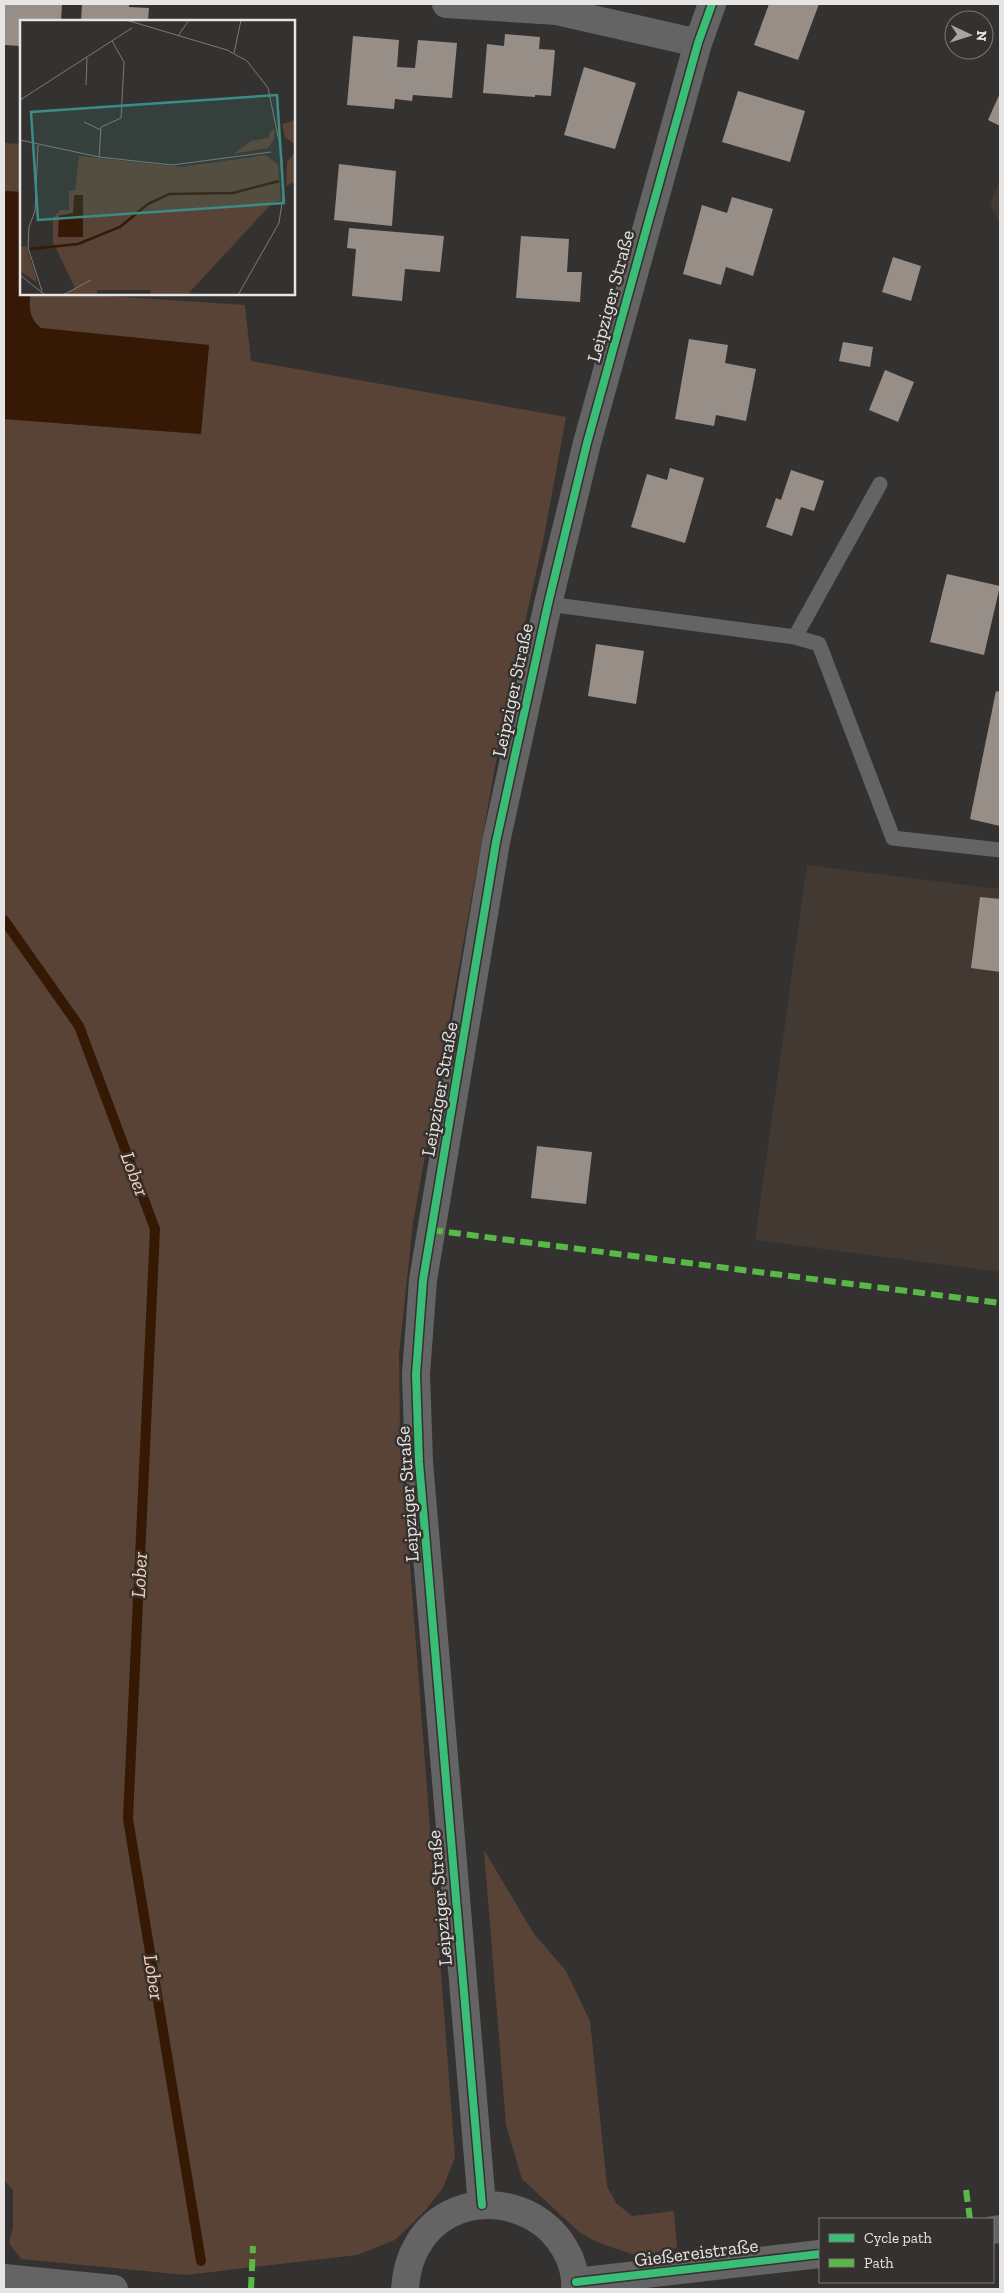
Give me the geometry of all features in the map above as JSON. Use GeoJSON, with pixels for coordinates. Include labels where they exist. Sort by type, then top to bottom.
{"type":"FeatureCollection","features":[{"type":"Feature","properties":{"kind":"street"},"geometry":{"type":"LineString","coordinates":[[446,4],[557,11],[698,43]]}},
{"type":"Feature","properties":{"kind":"street","name":"Leipziger Straße"},"geometry":{"type":"LineString","coordinates":[[482,2205],[419,1462],[416,1364],[424,1272],[496,842],[548,604],[587,443],[698,43],[712,4]]}},
{"type":"Feature","properties":{"kind":"street"},"geometry":{"type":"LineString","coordinates":[[405,2289],[407,2268],[417,2244],[434,2225],[456,2211],[482,2205],[504,2205],[526,2212],[544,2224],[560,2240],[571,2260],[576,2286]]}},
{"type":"Feature","properties":{"kind":"street","name":"Gießereistraße"},"geometry":{"type":"LineString","coordinates":[[576,2286],[819,2254]]}},
{"type":"Feature","properties":{"kind":"street"},"geometry":{"type":"LineString","coordinates":[[4,2278],[114,2289]]}},
{"type":"Feature","properties":{"kind":"lane"},"geometry":{"type":"LineString","coordinates":[[795,637],[880,484]]}},
{"type":"Feature","properties":{"kind":"lane"},"geometry":{"type":"LineString","coordinates":[[548,604],[795,637],[819,644],[893,838],[1000,850]]}},
{"type":"Feature","properties":{"kind":"shaded area"},"geometry":{"type":"Polygon","coordinates":[[[4,143],[20,144],[20,192],[4,191],[4,143]]]}},
{"type":"Feature","properties":{"kind":"shaded area"},"geometry":{"type":"Polygon","coordinates":[[[1000,179],[1000,225],[990,203],[1000,179]]]}},
{"type":"Feature","properties":{"kind":"shaded area"},"geometry":{"type":"Polygon","coordinates":[[[4,191],[20,192],[20,295],[30,295],[31,313],[34,321],[41,328],[209,345],[201,434],[4,419],[4,191]]]}},
{"type":"Feature","properties":{"kind":"shaded area"},"geometry":{"type":"Polygon","coordinates":[[[30,295],[93,295],[245,305],[251,361],[566,417],[543,542],[506,706],[413,1223],[399,1354],[400,1434],[455,2157],[443,2188],[424,2212],[395,2240],[357,2255],[186,2275],[21,2259],[9,2243],[13,2228],[13,2190],[4,2180],[4,419],[201,434],[209,345],[41,329],[34,321],[30,295]]]}},
{"type":"Feature","properties":{"kind":"shaded area"},"geometry":{"type":"Polygon","coordinates":[[[807,865],[1000,889],[1000,1272],[755,1240],[807,865]]]}},
{"type":"Feature","properties":{"kind":"shaded area"},"geometry":{"type":"Polygon","coordinates":[[[484,1850],[534,1934],[566,1971],[590,2021],[607,2186],[616,2203],[632,2216],[674,2211],[677,2248],[637,2256],[597,2242],[579,2232],[522,2179],[506,2125],[484,1850]]]}},
{"type":"Feature","properties":{"kind":"building"},"geometry":{"type":"Polygon","coordinates":[[[4,4],[62,4],[61,20],[20,20],[20,46],[4,45],[4,4]]]}},
{"type":"Feature","properties":{"kind":"building"},"geometry":{"type":"Polygon","coordinates":[[[82,4],[129,4],[129,7],[149,8],[148,20],[81,20],[82,4]]]}},
{"type":"Feature","properties":{"kind":"building"},"geometry":{"type":"Polygon","coordinates":[[[769,4],[819,4],[798,60],[754,45],[769,4]]]}},
{"type":"Feature","properties":{"kind":"building"},"geometry":{"type":"Polygon","coordinates":[[[505,34],[540,37],[539,49],[555,50],[551,96],[535,95],[535,97],[483,93],[487,44],[504,46],[505,34]]]}},
{"type":"Feature","properties":{"kind":"building"},"geometry":{"type":"Polygon","coordinates":[[[353,36],[399,40],[397,67],[415,68],[418,40],[457,43],[452,98],[413,95],[412,101],[395,99],[394,109],[347,105],[353,36]]]}},
{"type":"Feature","properties":{"kind":"building"},"geometry":{"type":"Polygon","coordinates":[[[584,67],[636,83],[615,149],[564,135],[584,67]]]}},
{"type":"Feature","properties":{"kind":"building"},"geometry":{"type":"Polygon","coordinates":[[[738,91],[805,111],[790,162],[722,142],[738,91]]]}},
{"type":"Feature","properties":{"kind":"building"},"geometry":{"type":"Polygon","coordinates":[[[1000,93],[1000,126],[988,120],[1000,93]]]}},
{"type":"Feature","properties":{"kind":"building"},"geometry":{"type":"Polygon","coordinates":[[[339,164],[396,171],[392,226],[334,220],[339,164]]]}},
{"type":"Feature","properties":{"kind":"building"},"geometry":{"type":"Polygon","coordinates":[[[732,197],[773,209],[753,276],[726,267],[721,285],[683,274],[702,205],[727,213],[732,197]]]}},
{"type":"Feature","properties":{"kind":"building"},"geometry":{"type":"Polygon","coordinates":[[[349,228],[444,236],[440,272],[405,269],[402,301],[352,296],[356,249],[347,248],[349,228]]]}},
{"type":"Feature","properties":{"kind":"building"},"geometry":{"type":"Polygon","coordinates":[[[521,236],[569,239],[567,272],[582,272],[580,302],[516,298],[521,236]]]}},
{"type":"Feature","properties":{"kind":"building"},"geometry":{"type":"Polygon","coordinates":[[[893,257],[921,266],[911,301],[882,292],[893,257]]]}},
{"type":"Feature","properties":{"kind":"building"},"geometry":{"type":"Polygon","coordinates":[[[689,339],[728,345],[725,363],[756,369],[746,421],[716,415],[714,426],[675,419],[689,339]]]}},
{"type":"Feature","properties":{"kind":"building"},"geometry":{"type":"Polygon","coordinates":[[[843,342],[873,347],[870,367],[839,361],[843,342]]]}},
{"type":"Feature","properties":{"kind":"building"},"geometry":{"type":"Polygon","coordinates":[[[885,370],[914,382],[898,422],[869,410],[885,370]]]}},
{"type":"Feature","properties":{"kind":"building"},"geometry":{"type":"Polygon","coordinates":[[[670,468],[704,478],[685,543],[631,527],[647,474],[667,480],[670,468]]]}},
{"type":"Feature","properties":{"kind":"building"},"geometry":{"type":"Polygon","coordinates":[[[791,470],[824,481],[814,511],[801,507],[792,536],[766,527],[776,498],[781,500],[791,470]]]}},
{"type":"Feature","properties":{"kind":"building"},"geometry":{"type":"Polygon","coordinates":[[[947,574],[1000,586],[984,655],[930,642],[947,574]]]}},
{"type":"Feature","properties":{"kind":"building"},"geometry":{"type":"Polygon","coordinates":[[[596,644],[644,651],[636,704],[588,696],[596,644]]]}},
{"type":"Feature","properties":{"kind":"building"},"geometry":{"type":"Polygon","coordinates":[[[996,691],[1000,692],[1000,826],[970,819],[996,691]]]}},
{"type":"Feature","properties":{"kind":"building"},"geometry":{"type":"Polygon","coordinates":[[[980,897],[1000,899],[1000,972],[971,968],[980,897]]]}},
{"type":"Feature","properties":{"kind":"building"},"geometry":{"type":"Polygon","coordinates":[[[537,1146],[592,1152],[586,1204],[531,1198],[537,1146]]]}},
{"type":"Feature","properties":{"kind":"waterway","name":"Lober"},"geometry":{"type":"LineString","coordinates":[[4,920],[79,1026],[155,1229],[128,1819],[201,2261]]}},
{"type":"Feature","properties":{"kind":"marked path"},"geometry":{"type":"LineString","coordinates":[[431,1230],[1000,1303]]}},
{"type":"Feature","properties":{"kind":"marked path"},"geometry":{"type":"LineString","coordinates":[[966,2190],[970,2218]]}},
{"type":"Feature","properties":{"kind":"marked path"},"geometry":{"type":"LineString","coordinates":[[251,2289],[253,2246]]}},
{"type":"Feature","properties":{"kind":"cycle path"},"geometry":{"type":"LineString","coordinates":[[482,2205],[419,1462],[416,1374],[423,1280],[496,842],[548,604],[587,443],[698,43],[712,4]]}},
{"type":"Feature","properties":{"kind":"cycle path"},"geometry":{"type":"LineString","coordinates":[[576,2282],[819,2254]]}}]}
